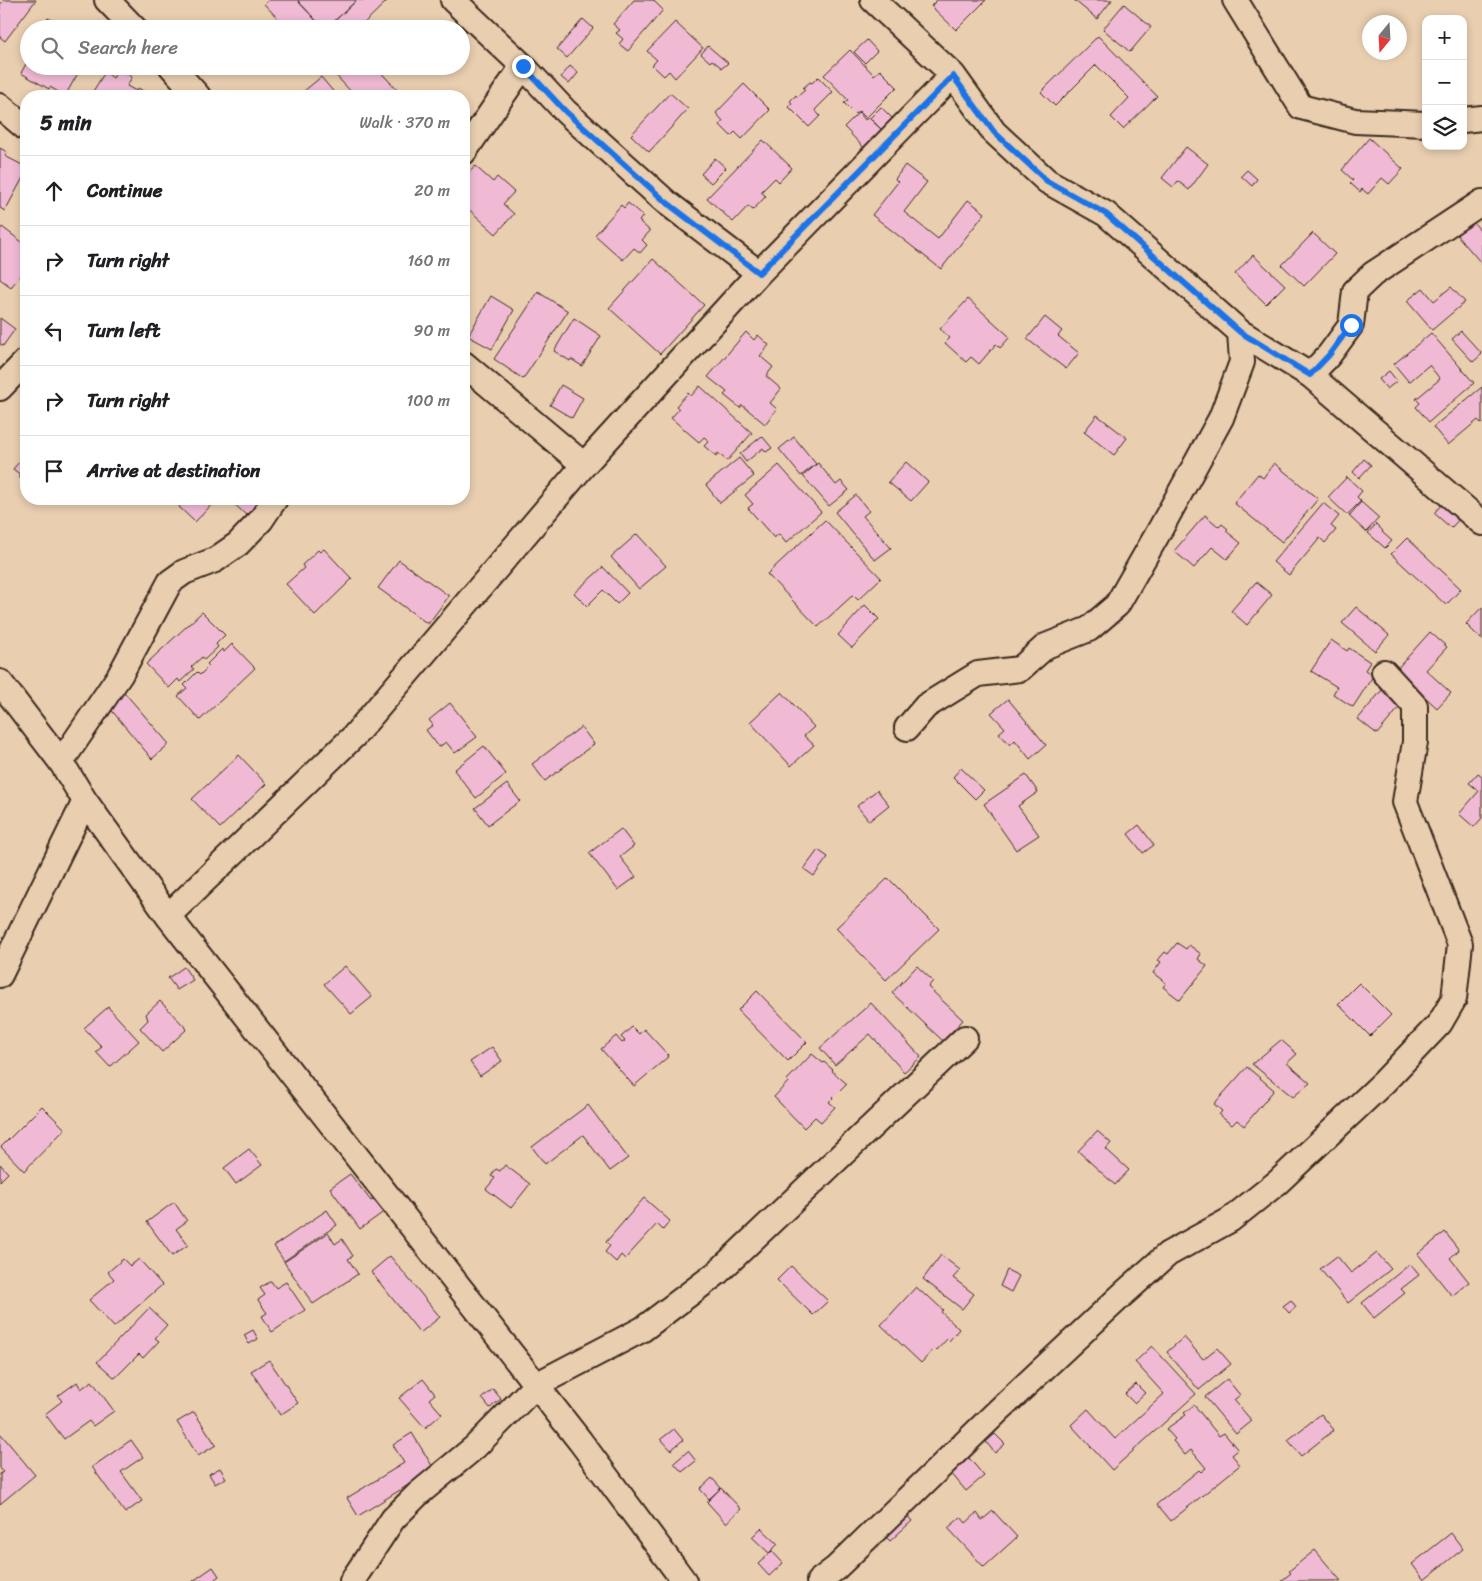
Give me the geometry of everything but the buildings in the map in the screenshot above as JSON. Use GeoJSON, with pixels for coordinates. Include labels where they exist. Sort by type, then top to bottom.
{"type":"FeatureCollection","features":[{"type":"Feature","properties":{"kind":"street"},"geometry":{"type":"LineString","coordinates":[[107,0],[126,20]]}},
{"type":"Feature","properties":{"kind":"street"},"geometry":{"type":"LineString","coordinates":[[453,0],[523,66],[566,112],[666,202],[759,273]]}},
{"type":"Feature","properties":{"kind":"street"},"geometry":{"type":"LineString","coordinates":[[873,0],[953,76],[994,132],[1047,181],[1106,214],[1240,332],[1310,375],[1482,523]]}},
{"type":"Feature","properties":{"kind":"street"},"geometry":{"type":"LineString","coordinates":[[1236,0],[1302,107],[1355,121],[1422,124]]}},
{"type":"Feature","properties":{"kind":"street"},"geometry":{"type":"LineString","coordinates":[[470,143],[523,66]]}},
{"type":"Feature","properties":{"kind":"street"},"geometry":{"type":"LineString","coordinates":[[179,75],[193,90]]}},
{"type":"Feature","properties":{"kind":"street"},"geometry":{"type":"LineString","coordinates":[[168,916],[354,736],[584,466],[759,273],[953,76]]}},
{"type":"Feature","properties":{"kind":"street"},"geometry":{"type":"LineString","coordinates":[[0,106],[20,123]]}},
{"type":"Feature","properties":{"kind":"street"},"geometry":{"type":"LineString","coordinates":[[1467,120],[1482,118]]}},
{"type":"Feature","properties":{"kind":"street"},"geometry":{"type":"LineString","coordinates":[[1310,375],[1329,355],[1351,325],[1355,291],[1373,274],[1482,202]]}},
{"type":"Feature","properties":{"kind":"street"},"geometry":{"type":"LineString","coordinates":[[906,728],[926,706],[978,674],[1020,669],[1046,646],[1089,629],[1117,605],[1221,418],[1242,362],[1240,332]]}},
{"type":"Feature","properties":{"kind":"street"},"geometry":{"type":"LineString","coordinates":[[0,388],[20,367]]}},
{"type":"Feature","properties":{"kind":"street"},"geometry":{"type":"LineString","coordinates":[[470,369],[584,466]]}},
{"type":"Feature","properties":{"kind":"street"},"geometry":{"type":"LineString","coordinates":[[61,762],[120,675],[170,582],[184,572],[215,560],[238,544],[261,520],[271,505]]}},
{"type":"Feature","properties":{"kind":"street"},"geometry":{"type":"LineString","coordinates":[[819,1581],[836,1568],[1122,1295],[1168,1254],[1230,1220],[1278,1182],[1384,1082],[1440,1023],[1454,999],[1460,944],[1405,802],[1415,742],[1415,706],[1384,672]]}},
{"type":"Feature","properties":{"kind":"street"},"geometry":{"type":"LineString","coordinates":[[0,682],[61,762],[85,801],[168,916],[592,1456],[684,1581]]}},
{"type":"Feature","properties":{"kind":"street"},"geometry":{"type":"LineString","coordinates":[[0,975],[85,801]]}},
{"type":"Feature","properties":{"kind":"street"},"geometry":{"type":"LineString","coordinates":[[352,1581],[393,1519],[418,1494],[475,1448],[536,1384],[643,1329],[717,1273],[965,1038]]}},
{"type":"Feature","properties":{"kind":"street"},"geometry":{"type":"LineString","coordinates":[[367,1581],[373,1562],[393,1519]]}},
{"type":"Feature","properties":{"kind":"route"},"geometry":{"type":"LineString","coordinates":[[523,66],[566,112],[666,202],[759,273],[953,76],[994,132],[1047,181],[1106,214],[1240,332],[1310,375],[1329,355],[1351,325]]}}]}
